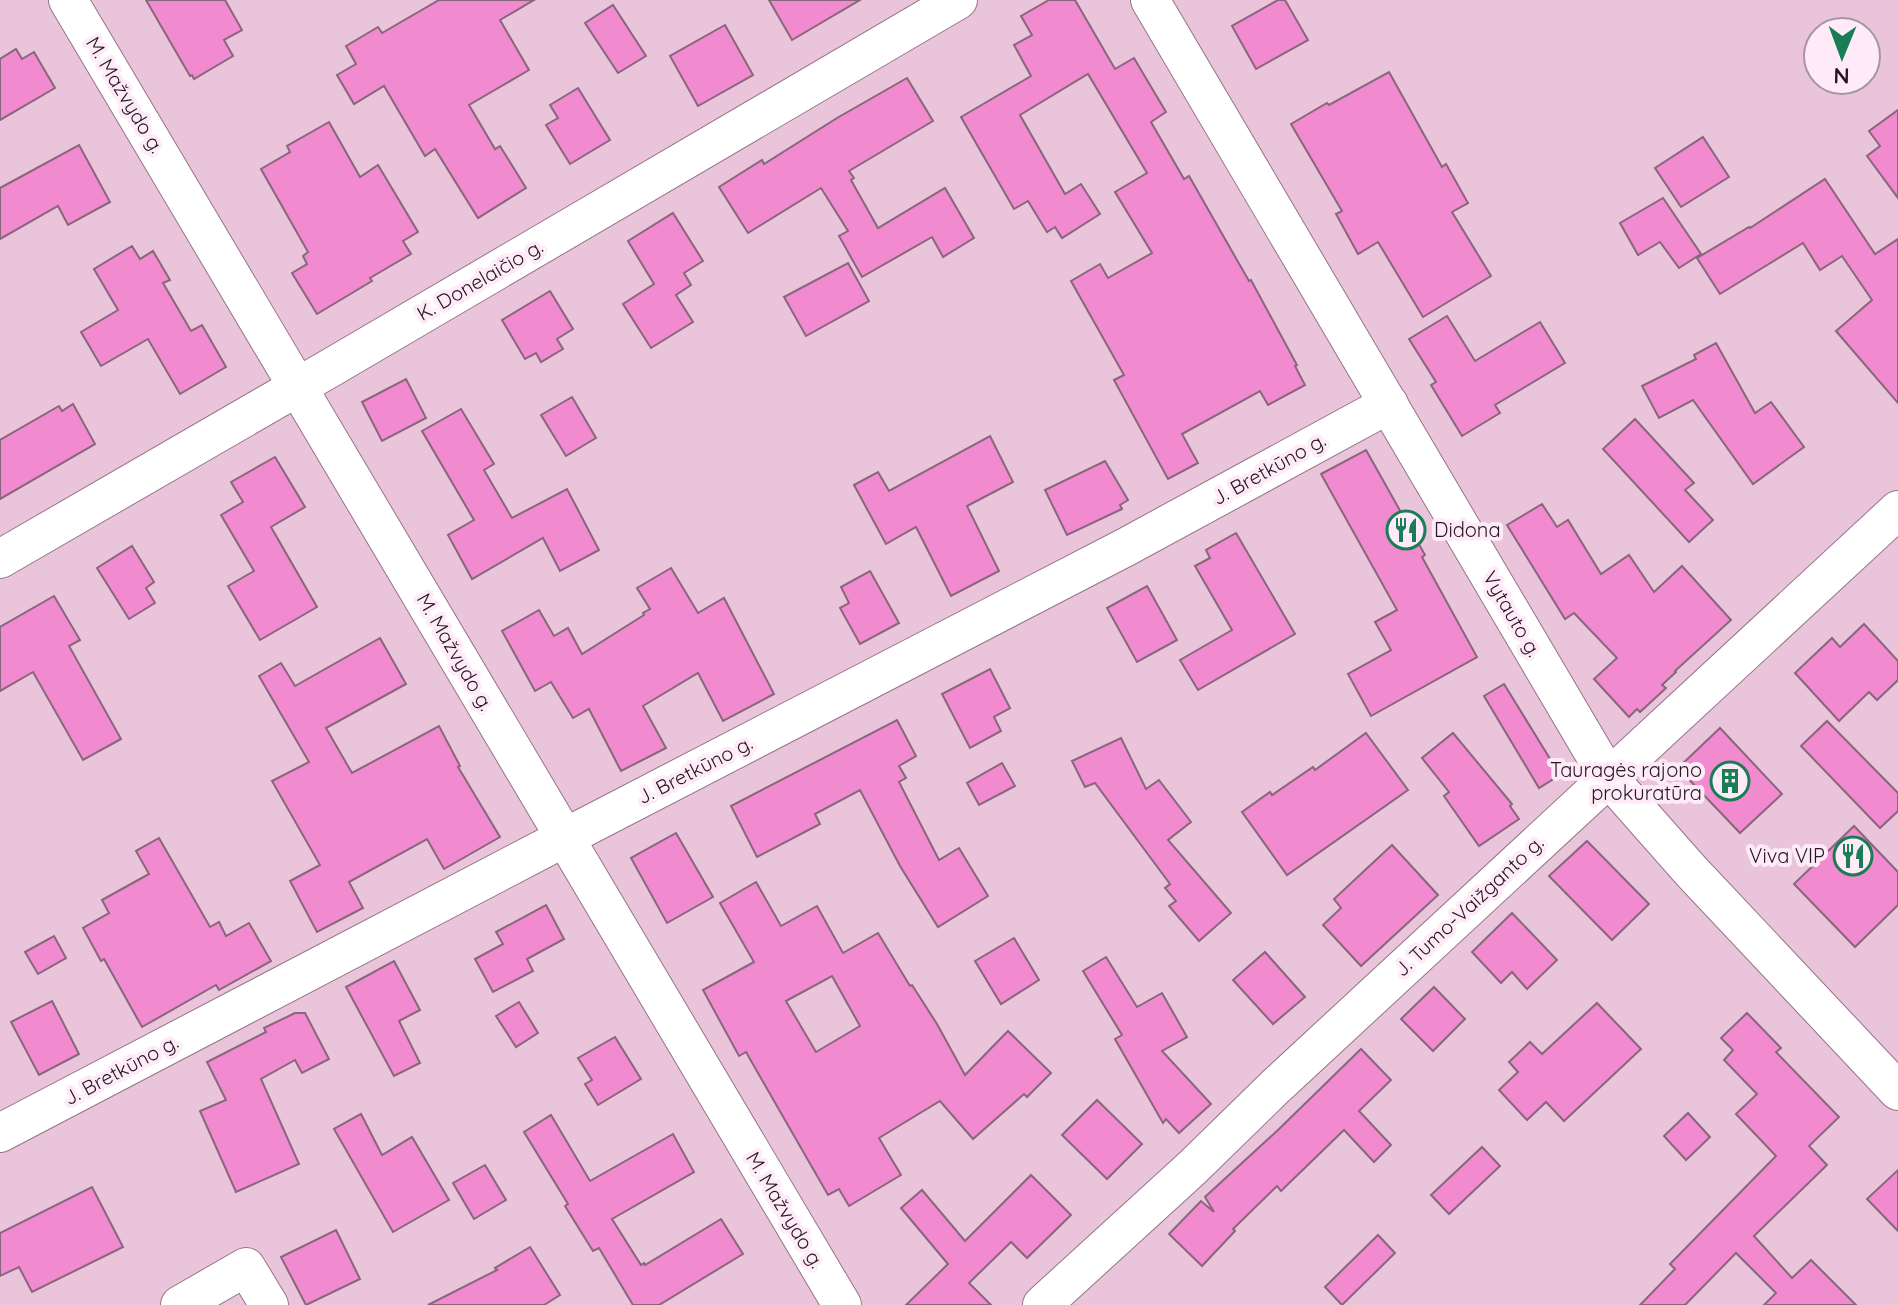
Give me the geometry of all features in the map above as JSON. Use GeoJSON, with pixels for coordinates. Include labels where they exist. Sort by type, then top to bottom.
{"type":"FeatureCollection","features":[{"type":"Feature","properties":{"kind":"street","name":"M. Mažvydo g."},"geometry":{"type":"LineString","coordinates":[[68,0],[842,1305]]}},
{"type":"Feature","properties":{"kind":"street","name":"K. Donelaičio g."},"geometry":{"type":"LineString","coordinates":[[0,559],[958,0]]}},
{"type":"Feature","properties":{"kind":"street","name":"Vytauto g."},"geometry":{"type":"LineString","coordinates":[[1150,0],[1608,777],[1691,871],[1898,1091]]}},
{"type":"Feature","properties":{"kind":"street","name":"J. Bretkūno g."},"geometry":{"type":"LineString","coordinates":[[0,1133],[1126,547],[1389,404]]}},
{"type":"Feature","properties":{"kind":"street","name":"J. Tumo-Vaižganto g."},"geometry":{"type":"LineString","coordinates":[[1042,1305],[1898,510]]}},
{"type":"Feature","properties":{"kind":"street"},"geometry":{"type":"LineString","coordinates":[[180,1305],[246,1267],[269,1305]]}},
{"type":"Feature","properties":{"kind":"building"},"geometry":{"type":"Polygon","coordinates":[[[146,0],[225,0],[242,30],[224,40],[233,56],[194,79],[146,0]]]}},
{"type":"Feature","properties":{"kind":"building"},"geometry":{"type":"Polygon","coordinates":[[[439,0],[534,0],[500,20],[529,70],[469,105],[495,149],[500,146],[526,188],[478,218],[435,149],[425,156],[384,86],[354,104],[337,75],[356,64],[346,46],[378,27],[382,33],[439,0]]]}},
{"type":"Feature","properties":{"kind":"building"},"geometry":{"type":"Polygon","coordinates":[[[769,0],[860,0],[792,40],[769,0]]]}},
{"type":"Feature","properties":{"kind":"building"},"geometry":{"type":"Polygon","coordinates":[[[1049,0],[1075,0],[1115,69],[1134,58],[1166,112],[1151,122],[1184,179],[1189,176],[1251,280],[1305,385],[1268,405],[1260,391],[1182,434],[1198,463],[1168,479],[1114,380],[1124,375],[1071,281],[1100,264],[1108,278],[1152,253],[1115,192],[1147,173],[1088,74],[1020,115],[1065,194],[1081,184],[1100,214],[1062,238],[1055,227],[1047,232],[1028,201],[1014,209],[961,117],[1031,76],[1014,45],[1032,35],[1021,16],[1049,0]]]}},
{"type":"Feature","properties":{"kind":"building"},"geometry":{"type":"Polygon","coordinates":[[[1278,0],[1285,0],[1308,40],[1256,69],[1232,26],[1278,0]]]}},
{"type":"Feature","properties":{"kind":"building"},"geometry":{"type":"Polygon","coordinates":[[[613,5],[646,56],[618,73],[585,23],[613,5]]]}},
{"type":"Feature","properties":{"kind":"building"},"geometry":{"type":"Polygon","coordinates":[[[725,25],[753,75],[698,106],[670,56],[725,25]]]}},
{"type":"Feature","properties":{"kind":"building"},"geometry":{"type":"Polygon","coordinates":[[[16,49],[22,59],[34,52],[55,88],[0,120],[0,59],[16,49]]]}},
{"type":"Feature","properties":{"kind":"building"},"geometry":{"type":"Polygon","coordinates":[[[1389,72],[1442,167],[1446,164],[1468,203],[1452,212],[1491,276],[1423,317],[1378,242],[1358,254],[1336,214],[1342,211],[1291,124],[1389,72]]]}},
{"type":"Feature","properties":{"kind":"building"},"geometry":{"type":"Polygon","coordinates":[[[907,78],[933,121],[849,171],[854,178],[851,180],[878,228],[945,188],[974,238],[943,257],[932,237],[862,277],[839,236],[848,231],[821,188],[748,233],[719,187],[762,160],[764,164],[907,78]]]}},
{"type":"Feature","properties":{"kind":"building"},"geometry":{"type":"Polygon","coordinates":[[[578,88],[610,140],[570,164],[546,125],[558,118],[550,105],[578,88]]]}},
{"type":"Feature","properties":{"kind":"building"},"geometry":{"type":"Polygon","coordinates":[[[1898,110],[1898,198],[1867,156],[1880,146],[1869,131],[1898,110]]]}},
{"type":"Feature","properties":{"kind":"building"},"geometry":{"type":"Polygon","coordinates":[[[329,122],[360,177],[378,165],[418,232],[403,241],[411,254],[317,314],[292,273],[307,264],[303,256],[308,252],[261,169],[290,152],[287,146],[329,122]]]}},
{"type":"Feature","properties":{"kind":"building"},"geometry":{"type":"Polygon","coordinates":[[[1703,137],[1729,177],[1681,207],[1655,168],[1703,137]]]}},
{"type":"Feature","properties":{"kind":"building"},"geometry":{"type":"Polygon","coordinates":[[[79,145],[110,202],[68,225],[58,206],[0,239],[0,188],[79,145]]]}},
{"type":"Feature","properties":{"kind":"building"},"geometry":{"type":"Polygon","coordinates":[[[1825,179],[1875,254],[1898,239],[1898,403],[1836,331],[1872,300],[1842,256],[1820,270],[1803,243],[1720,294],[1697,258],[1825,179]]]}},
{"type":"Feature","properties":{"kind":"building"},"geometry":{"type":"Polygon","coordinates":[[[1663,198],[1701,254],[1679,268],[1660,242],[1638,255],[1620,223],[1663,198]]]}},
{"type":"Feature","properties":{"kind":"building"},"geometry":{"type":"Polygon","coordinates":[[[673,213],[703,261],[684,273],[691,285],[676,295],[693,322],[651,348],[623,304],[654,284],[628,241],[673,213]]]}},
{"type":"Feature","properties":{"kind":"building"},"geometry":{"type":"Polygon","coordinates":[[[132,246],[140,259],[153,251],[170,280],[163,283],[191,331],[202,325],[226,367],[180,394],[148,339],[101,366],[81,332],[118,310],[94,269],[132,246]]]}},
{"type":"Feature","properties":{"kind":"building"},"geometry":{"type":"Polygon","coordinates":[[[848,263],[869,301],[806,336],[784,297],[848,263]]]}},
{"type":"Feature","properties":{"kind":"building"},"geometry":{"type":"Polygon","coordinates":[[[550,291],[573,329],[557,339],[563,349],[541,362],[536,353],[525,359],[502,320],[550,291]]]}},
{"type":"Feature","properties":{"kind":"building"},"geometry":{"type":"Polygon","coordinates":[[[1447,316],[1475,361],[1540,322],[1565,363],[1495,405],[1500,413],[1462,436],[1431,385],[1436,382],[1409,339],[1447,316]]]}},
{"type":"Feature","properties":{"kind":"building"},"geometry":{"type":"Polygon","coordinates":[[[1716,343],[1755,413],[1771,402],[1804,447],[1753,484],[1693,400],[1659,418],[1642,386],[1696,359],[1694,355],[1716,343]]]}},
{"type":"Feature","properties":{"kind":"building"},"geometry":{"type":"Polygon","coordinates":[[[406,379],[426,418],[382,441],[362,402],[406,379]]]}},
{"type":"Feature","properties":{"kind":"building"},"geometry":{"type":"Polygon","coordinates":[[[572,397],[596,438],[566,456],[541,415],[572,397]]]}},
{"type":"Feature","properties":{"kind":"building"},"geometry":{"type":"Polygon","coordinates":[[[73,404],[95,444],[0,499],[0,440],[59,406],[62,411],[73,404]]]}},
{"type":"Feature","properties":{"kind":"building"},"geometry":{"type":"Polygon","coordinates":[[[461,409],[494,464],[484,470],[512,518],[567,489],[599,550],[560,571],[543,538],[472,579],[448,535],[474,520],[422,431],[461,409]]]}},
{"type":"Feature","properties":{"kind":"building"},"geometry":{"type":"Polygon","coordinates":[[[1635,419],[1694,483],[1685,490],[1713,520],[1689,542],[1603,449],[1635,419]]]}},
{"type":"Feature","properties":{"kind":"building"},"geometry":{"type":"Polygon","coordinates":[[[990,436],[1013,482],[967,506],[999,571],[951,596],[916,527],[886,544],[854,485],[878,472],[889,491],[990,436]]]}},
{"type":"Feature","properties":{"kind":"building"},"geometry":{"type":"Polygon","coordinates":[[[1366,450],[1477,657],[1371,716],[1348,674],[1391,650],[1375,622],[1397,610],[1321,474],[1366,450]]]}},
{"type":"Feature","properties":{"kind":"building"},"geometry":{"type":"Polygon","coordinates":[[[275,457],[305,507],[271,527],[317,607],[260,640],[228,586],[254,571],[221,515],[243,502],[231,482],[275,457]]]}},
{"type":"Feature","properties":{"kind":"building"},"geometry":{"type":"Polygon","coordinates":[[[1105,461],[1128,500],[1120,505],[1122,509],[1067,535],[1045,490],[1105,461]]]}},
{"type":"Feature","properties":{"kind":"building"},"geometry":{"type":"Polygon","coordinates":[[[1542,504],[1557,527],[1568,520],[1601,574],[1629,555],[1654,592],[1682,566],[1731,620],[1675,671],[1662,685],[1666,688],[1640,712],[1637,709],[1629,717],[1594,679],[1617,658],[1574,613],[1565,619],[1507,525],[1542,504]]]}},
{"type":"Feature","properties":{"kind":"building"},"geometry":{"type":"Polygon","coordinates":[[[1236,533],[1295,634],[1198,690],[1180,660],[1232,630],[1195,566],[1210,558],[1206,550],[1236,533]]]}},
{"type":"Feature","properties":{"kind":"building"},"geometry":{"type":"Polygon","coordinates":[[[132,546],[154,582],[146,588],[155,603],[129,619],[97,568],[132,546]]]}},
{"type":"Feature","properties":{"kind":"building"},"geometry":{"type":"Polygon","coordinates":[[[671,568],[698,613],[724,598],[774,694],[723,721],[698,673],[643,706],[666,748],[621,771],[589,709],[573,718],[551,682],[535,691],[502,631],[539,610],[554,636],[568,628],[582,654],[644,615],[650,609],[637,588],[671,568]]]}},
{"type":"Feature","properties":{"kind":"building"},"geometry":{"type":"Polygon","coordinates":[[[870,571],[899,623],[860,644],[840,608],[849,603],[841,587],[870,571]]]}},
{"type":"Feature","properties":{"kind":"building"},"geometry":{"type":"Polygon","coordinates":[[[1147,586],[1177,640],[1137,662],[1107,608],[1147,586]]]}},
{"type":"Feature","properties":{"kind":"building"},"geometry":{"type":"Polygon","coordinates":[[[54,596],[80,640],[69,646],[121,739],[83,760],[33,672],[0,691],[0,627],[54,596]]]}},
{"type":"Feature","properties":{"kind":"building"},"geometry":{"type":"Polygon","coordinates":[[[1864,624],[1898,661],[1898,680],[1877,700],[1869,692],[1839,721],[1795,673],[1832,638],[1840,647],[1864,624]]]}},
{"type":"Feature","properties":{"kind":"building"},"geometry":{"type":"Polygon","coordinates":[[[380,638],[406,684],[326,728],[352,773],[439,726],[458,767],[500,837],[444,869],[427,839],[349,882],[363,908],[317,932],[290,881],[320,865],[272,781],[309,762],[259,676],[281,663],[295,686],[380,638]]]}},
{"type":"Feature","properties":{"kind":"building"},"geometry":{"type":"Polygon","coordinates":[[[990,669],[1010,708],[994,717],[1001,731],[970,748],[942,694],[990,669]]]}},
{"type":"Feature","properties":{"kind":"building"},"geometry":{"type":"Polygon","coordinates":[[[1504,684],[1560,775],[1539,788],[1484,696],[1504,684]]]}},
{"type":"Feature","properties":{"kind":"building"},"geometry":{"type":"Polygon","coordinates":[[[897,720],[916,756],[899,766],[906,778],[899,782],[939,860],[959,848],[988,896],[938,927],[900,866],[860,790],[815,814],[820,824],[757,857],[731,806],[897,720]]]}},
{"type":"Feature","properties":{"kind":"building"},"geometry":{"type":"Polygon","coordinates":[[[1827,721],[1898,793],[1898,811],[1880,828],[1801,746],[1827,721]]]}},
{"type":"Feature","properties":{"kind":"building","name":"Tauragės rajono prokuratūra"},"geometry":{"type":"Polygon","coordinates":[[[1720,728],[1782,794],[1740,833],[1678,768],[1720,728]]]}},
{"type":"Feature","properties":{"kind":"building"},"geometry":{"type":"Polygon","coordinates":[[[1366,733],[1408,790],[1287,875],[1242,812],[1313,767],[1315,770],[1366,733]]]}},
{"type":"Feature","properties":{"kind":"building"},"geometry":{"type":"Polygon","coordinates":[[[1453,733],[1512,804],[1510,806],[1519,819],[1479,846],[1444,796],[1449,792],[1422,758],[1453,733]]]}},
{"type":"Feature","properties":{"kind":"building"},"geometry":{"type":"Polygon","coordinates":[[[1121,738],[1146,789],[1159,780],[1191,822],[1168,840],[1231,913],[1199,941],[1169,906],[1176,901],[1165,888],[1170,884],[1095,783],[1085,787],[1072,761],[1121,738]]]}},
{"type":"Feature","properties":{"kind":"building"},"geometry":{"type":"Polygon","coordinates":[[[1002,763],[1015,786],[979,805],[967,783],[1002,763]]]}},
{"type":"Feature","properties":{"kind":"building","name":"Viva VIP"},"geometry":{"type":"Polygon","coordinates":[[[1854,826],[1898,872],[1898,905],[1855,947],[1794,884],[1854,826]]]}},
{"type":"Feature","properties":{"kind":"building"},"geometry":{"type":"Polygon","coordinates":[[[676,833],[713,897],[667,923],[631,858],[676,833]]]}},
{"type":"Feature","properties":{"kind":"building"},"geometry":{"type":"Polygon","coordinates":[[[159,838],[210,927],[219,922],[226,936],[249,923],[271,961],[219,990],[216,985],[142,1027],[83,928],[109,913],[102,900],[149,874],[136,851],[159,838]]]}},
{"type":"Feature","properties":{"kind":"building"},"geometry":{"type":"Polygon","coordinates":[[[1587,841],[1649,904],[1612,940],[1549,876],[1587,841]]]}},
{"type":"Feature","properties":{"kind":"building"},"geometry":{"type":"Polygon","coordinates":[[[1392,845],[1438,895],[1361,966],[1323,925],[1341,908],[1334,899],[1392,845]]]}},
{"type":"Feature","properties":{"kind":"building"},"geometry":{"type":"Polygon","coordinates":[[[756,882],[781,926],[817,906],[843,953],[878,933],[937,1024],[965,1075],[1008,1031],[1051,1073],[1027,1097],[1024,1094],[973,1139],[940,1101],[879,1138],[901,1175],[849,1206],[839,1189],[828,1195],[746,1052],[739,1056],[703,990],[754,962],[720,903],[756,882]],[[832,976],[786,1001],[816,1052],[860,1026],[832,976]]]}},
{"type":"Feature","properties":{"kind":"building"},"geometry":{"type":"Polygon","coordinates":[[[546,905],[564,939],[527,959],[533,971],[493,992],[475,959],[503,944],[496,932],[546,905]]]}},
{"type":"Feature","properties":{"kind":"building"},"geometry":{"type":"Polygon","coordinates":[[[1512,913],[1557,960],[1527,989],[1512,972],[1501,983],[1472,952],[1512,913]]]}},
{"type":"Feature","properties":{"kind":"building"},"geometry":{"type":"Polygon","coordinates":[[[54,936],[66,958],[38,974],[25,952],[54,936]]]}},
{"type":"Feature","properties":{"kind":"building"},"geometry":{"type":"Polygon","coordinates":[[[1014,938],[1039,980],[1001,1004],[975,961],[1014,938]]]}},
{"type":"Feature","properties":{"kind":"building"},"geometry":{"type":"Polygon","coordinates":[[[1265,952],[1305,997],[1273,1024],[1233,980],[1265,952]]]}},
{"type":"Feature","properties":{"kind":"building"},"geometry":{"type":"Polygon","coordinates":[[[1106,957],[1137,1007],[1162,993],[1187,1037],[1162,1051],[1211,1104],[1179,1133],[1166,1119],[1163,1123],[1115,1039],[1122,1035],[1083,971],[1106,957]]]}},
{"type":"Feature","properties":{"kind":"building"},"geometry":{"type":"Polygon","coordinates":[[[394,961],[420,1010],[399,1021],[420,1063],[394,1076],[346,987],[394,961]]]}},
{"type":"Feature","properties":{"kind":"building"},"geometry":{"type":"Polygon","coordinates":[[[1434,987],[1465,1019],[1433,1051],[1401,1019],[1434,987]]]}},
{"type":"Feature","properties":{"kind":"building"},"geometry":{"type":"Polygon","coordinates":[[[52,1001],[79,1054],[39,1075],[11,1022],[52,1001]]]}},
{"type":"Feature","properties":{"kind":"building"},"geometry":{"type":"Polygon","coordinates":[[[519,1002],[538,1033],[516,1047],[496,1016],[519,1002]]]}},
{"type":"Feature","properties":{"kind":"building"},"geometry":{"type":"Polygon","coordinates":[[[1597,1003],[1641,1049],[1564,1121],[1546,1102],[1527,1120],[1499,1090],[1518,1072],[1509,1062],[1530,1042],[1542,1054],[1597,1003]]]}},
{"type":"Feature","properties":{"kind":"building"},"geometry":{"type":"Polygon","coordinates":[[[295,1013],[305,1013],[329,1059],[302,1073],[295,1060],[261,1079],[299,1164],[236,1192],[200,1111],[226,1100],[207,1062],[266,1032],[264,1028],[295,1013]]]}},
{"type":"Feature","properties":{"kind":"building"},"geometry":{"type":"Polygon","coordinates":[[[1747,1013],[1781,1048],[1776,1052],[1839,1117],[1809,1146],[1827,1165],[1754,1236],[1792,1278],[1811,1260],[1856,1305],[1764,1305],[1776,1293],[1736,1253],[1685,1305],[1640,1305],[1675,1269],[1670,1264],[1776,1156],[1736,1114],[1757,1094],[1724,1060],[1733,1050],[1721,1038],[1747,1013]]]}},
{"type":"Feature","properties":{"kind":"building"},"geometry":{"type":"Polygon","coordinates":[[[615,1037],[641,1079],[598,1105],[585,1084],[592,1080],[578,1058],[615,1037]]]}},
{"type":"Feature","properties":{"kind":"building"},"geometry":{"type":"Polygon","coordinates":[[[1361,1049],[1391,1080],[1359,1111],[1391,1145],[1374,1162],[1344,1130],[1281,1191],[1277,1186],[1233,1229],[1235,1231],[1202,1266],[1169,1234],[1201,1201],[1214,1212],[1205,1197],[1361,1049]]]}},
{"type":"Feature","properties":{"kind":"building"},"geometry":{"type":"Polygon","coordinates":[[[1097,1100],[1142,1144],[1107,1179],[1062,1135],[1097,1100]]]}},
{"type":"Feature","properties":{"kind":"building"},"geometry":{"type":"Polygon","coordinates":[[[1688,1113],[1710,1137],[1686,1160],[1664,1136],[1688,1113]]]}},
{"type":"Feature","properties":{"kind":"building"},"geometry":{"type":"Polygon","coordinates":[[[361,1114],[382,1155],[412,1137],[449,1200],[393,1232],[334,1129],[361,1114]]]}},
{"type":"Feature","properties":{"kind":"building"},"geometry":{"type":"Polygon","coordinates":[[[551,1115],[590,1181],[673,1134],[694,1172],[612,1219],[641,1265],[721,1219],[743,1254],[659,1305],[633,1305],[599,1248],[593,1251],[524,1132],[551,1115]]]}},
{"type":"Feature","properties":{"kind":"building"},"geometry":{"type":"Polygon","coordinates":[[[1482,1147],[1500,1166],[1449,1214],[1431,1195],[1482,1147]]]}},
{"type":"Feature","properties":{"kind":"building"},"geometry":{"type":"Polygon","coordinates":[[[485,1165],[506,1200],[474,1219],[453,1183],[485,1165]]]}},
{"type":"Feature","properties":{"kind":"building"},"geometry":{"type":"Polygon","coordinates":[[[1898,1170],[1898,1231],[1867,1199],[1898,1170]]]}},
{"type":"Feature","properties":{"kind":"building"},"geometry":{"type":"Polygon","coordinates":[[[1031,1175],[1071,1215],[1027,1258],[1011,1242],[969,1283],[991,1305],[906,1305],[948,1264],[901,1208],[922,1190],[965,1241],[1031,1175]]]}},
{"type":"Feature","properties":{"kind":"building"},"geometry":{"type":"Polygon","coordinates":[[[92,1187],[123,1247],[32,1292],[19,1267],[0,1276],[0,1233],[92,1187]]]}},
{"type":"Feature","properties":{"kind":"building"},"geometry":{"type":"Polygon","coordinates":[[[336,1230],[360,1279],[306,1305],[281,1257],[336,1230]]]}},
{"type":"Feature","properties":{"kind":"building"},"geometry":{"type":"Polygon","coordinates":[[[1378,1235],[1395,1253],[1342,1305],[1325,1287],[1378,1235]]]}},
{"type":"Feature","properties":{"kind":"building"},"geometry":{"type":"Polygon","coordinates":[[[530,1247],[560,1295],[544,1305],[428,1305],[497,1270],[495,1268],[530,1247]]]}},
{"type":"Feature","properties":{"kind":"place","name":"Didona"},"geometry":{"type":"Point","coordinates":[1406,530]}},
{"type":"Feature","properties":{"kind":"place","name":"Tauragės rajono prokuratūra"},"geometry":{"type":"Point","coordinates":[1730,781]}},
{"type":"Feature","properties":{"kind":"place","name":"Viva VIP"},"geometry":{"type":"Point","coordinates":[1853,856]}}]}
